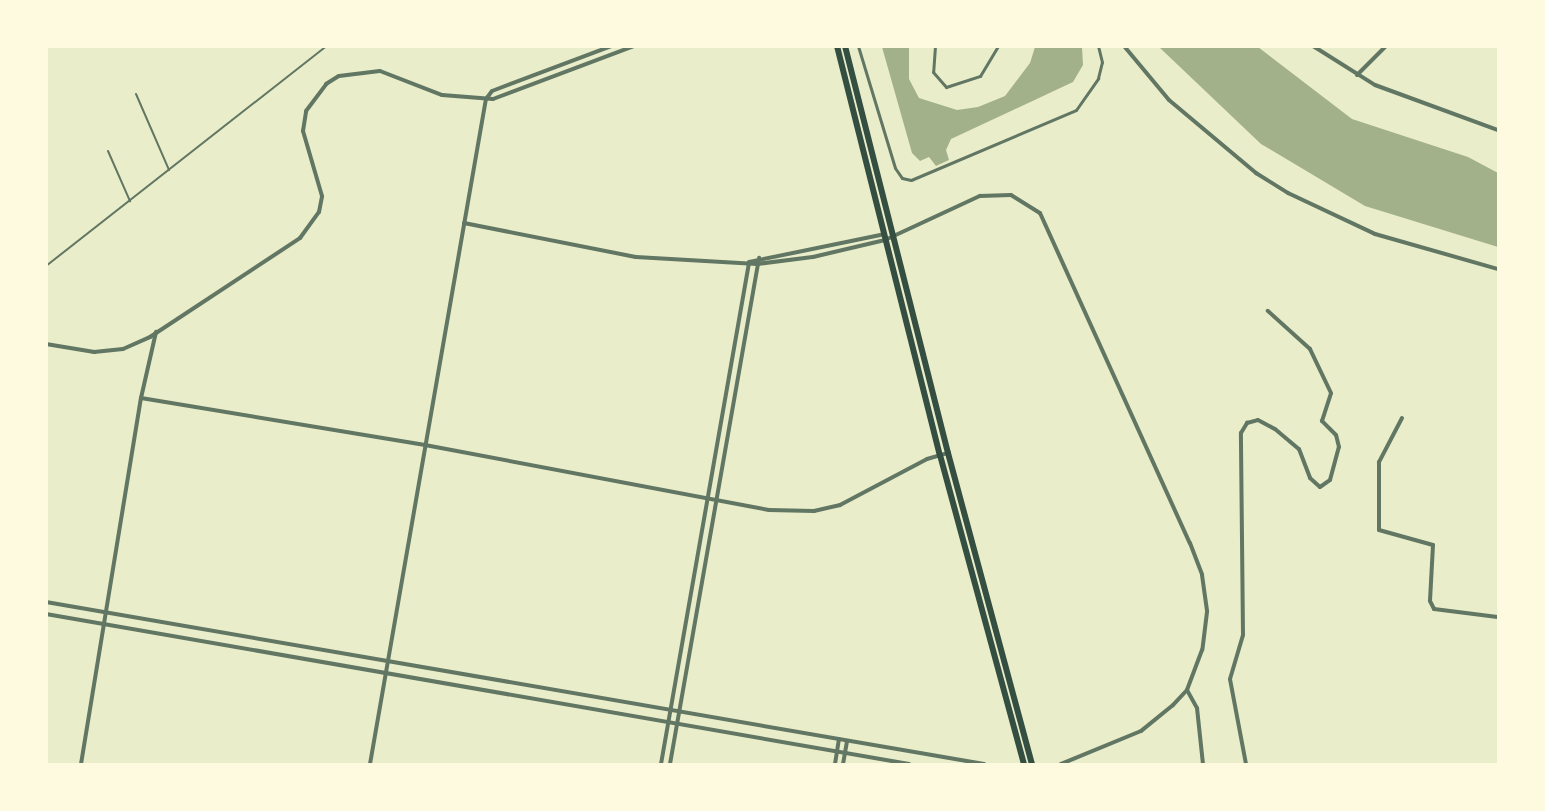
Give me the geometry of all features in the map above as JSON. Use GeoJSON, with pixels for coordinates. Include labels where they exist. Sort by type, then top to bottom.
{"type":"FeatureCollection","features":[{"type":"Feature","properties":{"kind":"main road"},"geometry":{"type":"LineString","coordinates":[[837,46],[940,455],[1024,765]]}},
{"type":"Feature","properties":{"kind":"main road"},"geometry":{"type":"LineString","coordinates":[[846,46],[948,453],[1032,765]]}},
{"type":"Feature","properties":{"kind":"street"},"geometry":{"type":"LineString","coordinates":[[370,765],[486,99],[492,92],[612,46]]}},
{"type":"Feature","properties":{"kind":"street"},"geometry":{"type":"LineString","coordinates":[[46,344],[110,352],[156,332],[300,237],[310,227],[322,196],[303,131],[312,98],[326,84],[348,74],[380,71],[434,93],[486,99],[634,46]]}},
{"type":"Feature","properties":{"kind":"street"},"geometry":{"type":"LineString","coordinates":[[858,46],[895,168],[902,178],[911,180],[1076,110],[1088,98],[1098,78],[1102,62],[1098,46]]}},
{"type":"Feature","properties":{"kind":"street"},"geometry":{"type":"LineString","coordinates":[[935,46],[933,72],[946,87],[980,76],[989,67],[998,46]]}},
{"type":"Feature","properties":{"kind":"street"},"geometry":{"type":"LineString","coordinates":[[1124,46],[1169,100],[1256,173],[1288,193],[1375,234],[1498,269]]}},
{"type":"Feature","properties":{"kind":"street"},"geometry":{"type":"LineString","coordinates":[[1313,46],[1358,75],[1450,115],[1498,130]]}},
{"type":"Feature","properties":{"kind":"street"},"geometry":{"type":"LineString","coordinates":[[1358,75],[1386,46]]}},
{"type":"Feature","properties":{"kind":"street"},"geometry":{"type":"LineString","coordinates":[[749,263],[759,258],[813,252],[892,235],[980,196],[997,194],[1023,201],[1048,225],[1202,575],[1207,612],[1203,640],[1187,690],[1141,730],[1061,765]]}},
{"type":"Feature","properties":{"kind":"street"},"geometry":{"type":"LineString","coordinates":[[464,223],[636,257],[758,264],[823,255],[884,237]]}},
{"type":"Feature","properties":{"kind":"street"},"geometry":{"type":"LineString","coordinates":[[670,765],[759,258]]}},
{"type":"Feature","properties":{"kind":"street"},"geometry":{"type":"LineString","coordinates":[[661,765],[749,263]]}},
{"type":"Feature","properties":{"kind":"street"},"geometry":{"type":"LineString","coordinates":[[1246,765],[1230,679],[1243,635],[1240,433],[1247,423],[1258,420],[1275,429],[1299,449],[1310,478],[1320,487],[1330,480],[1339,447],[1336,435],[1322,421],[1330,393],[1310,349],[1268,311]]}},
{"type":"Feature","properties":{"kind":"street"},"geometry":{"type":"LineString","coordinates":[[81,765],[141,398],[156,332]]}},
{"type":"Feature","properties":{"kind":"street"},"geometry":{"type":"LineString","coordinates":[[141,398],[425,445],[769,510],[814,511],[840,505],[948,453]]}},
{"type":"Feature","properties":{"kind":"street"},"geometry":{"type":"LineString","coordinates":[[1402,418],[1379,462],[1379,530],[1434,545],[1430,601],[1434,609],[1498,617]]}},
{"type":"Feature","properties":{"kind":"street"},"geometry":{"type":"LineString","coordinates":[[46,602],[107,610],[387,662],[984,765]]}},
{"type":"Feature","properties":{"kind":"street"},"geometry":{"type":"LineString","coordinates":[[46,614],[909,765]]}},
{"type":"Feature","properties":{"kind":"street"},"geometry":{"type":"LineString","coordinates":[[1187,690],[1197,708],[1203,765]]}},
{"type":"Feature","properties":{"kind":"street"},"geometry":{"type":"LineString","coordinates":[[835,765],[839,739]]}},
{"type":"Feature","properties":{"kind":"street"},"geometry":{"type":"LineString","coordinates":[[843,765],[848,741]]}},
{"type":"Feature","properties":{"kind":"street"},"geometry":{"type":"LineString","coordinates":[[938,765],[940,756]]}},
{"type":"Feature","properties":{"kind":"lane"},"geometry":{"type":"LineString","coordinates":[[46,266],[327,46]]}},
{"type":"Feature","properties":{"kind":"lane"},"geometry":{"type":"LineString","coordinates":[[136,94],[169,170]]}},
{"type":"Feature","properties":{"kind":"lane"},"geometry":{"type":"LineString","coordinates":[[108,151],[130,201]]}},
{"type":"Feature","properties":{"kind":"shaded area"},"geometry":{"type":"Polygon","coordinates":[[[882,47],[909,47],[909,79],[919,98],[957,110],[978,107],[1005,96],[1030,63],[1035,47],[1082,47],[1083,65],[1073,82],[951,139],[946,150],[949,160],[936,166],[929,157],[920,161],[912,153],[882,47]]]}},
{"type":"Feature","properties":{"kind":"shaded area"},"geometry":{"type":"Polygon","coordinates":[[[1159,47],[1258,47],[1352,119],[1468,157],[1498,173],[1498,247],[1365,206],[1261,144],[1159,47]]]}}]}
